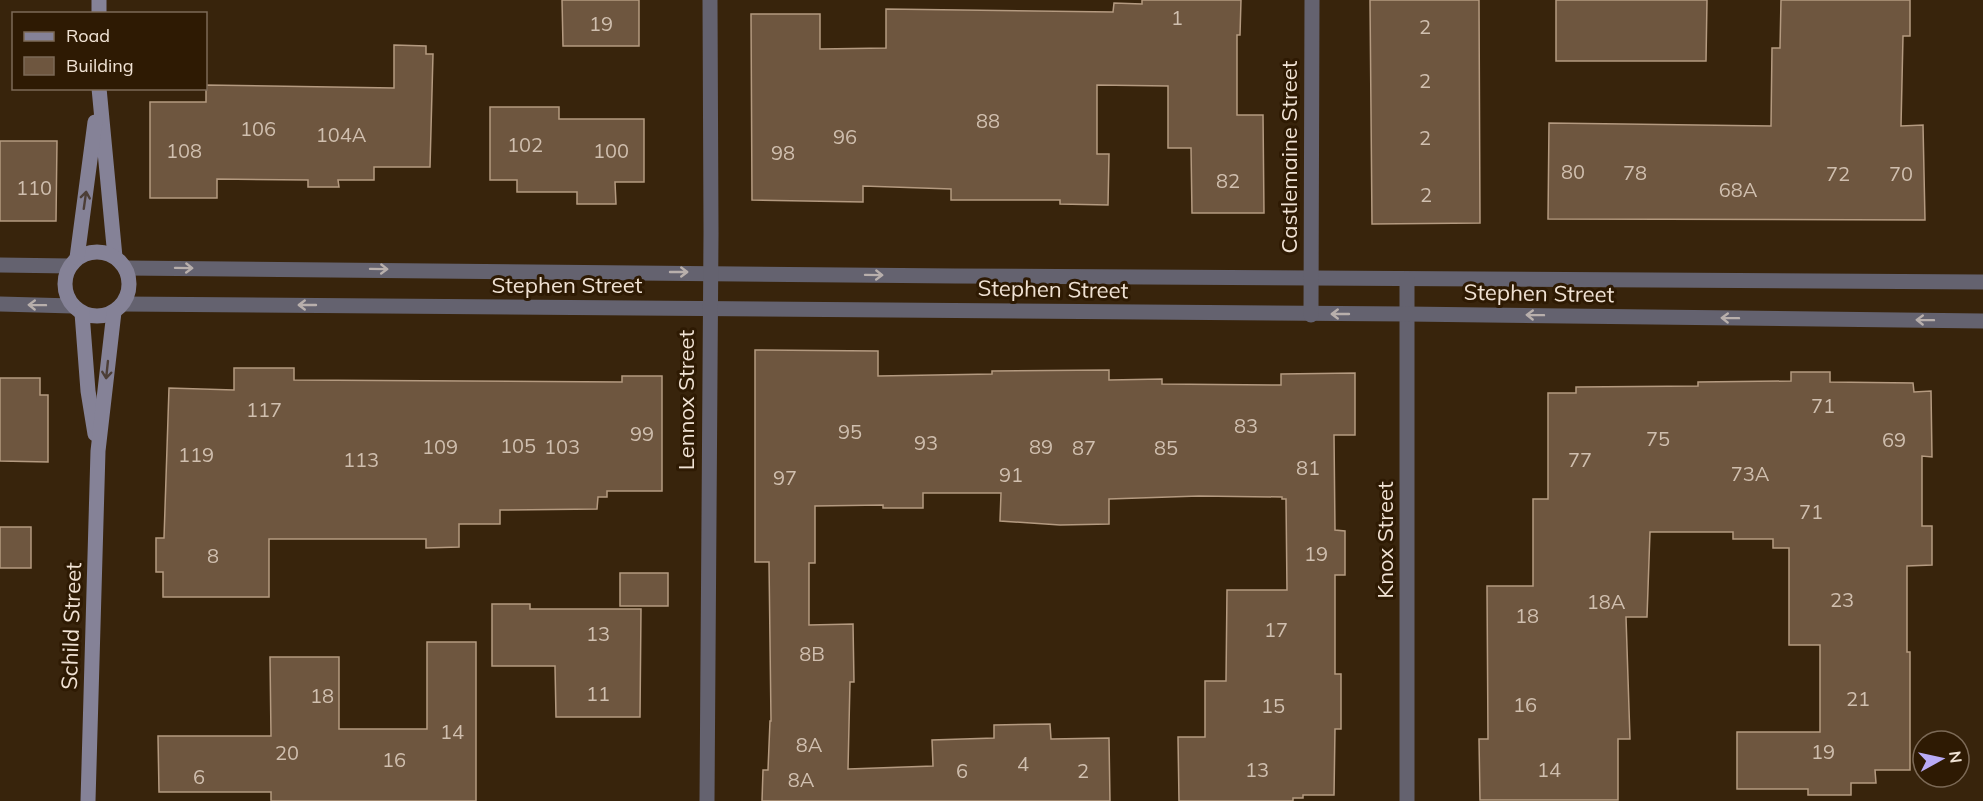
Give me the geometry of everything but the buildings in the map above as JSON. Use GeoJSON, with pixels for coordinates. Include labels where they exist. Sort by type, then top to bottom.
{"type":"FeatureCollection","features":[{"type":"Feature","properties":{"kind":"street","name":"Lennox Street"},"geometry":{"type":"LineString","coordinates":[[707,801],[711,0]]}},
{"type":"Feature","properties":{"kind":"street","name":"Castlemaine Street"},"geometry":{"type":"LineString","coordinates":[[1311,315],[1312,0]]}},
{"type":"Feature","properties":{"kind":"street"},"geometry":{"type":"LineString","coordinates":[[74,262],[99,93]]}},
{"type":"Feature","properties":{"kind":"street"},"geometry":{"type":"LineString","coordinates":[[99,93],[120,262]]}},
{"type":"Feature","properties":{"kind":"street"},"geometry":{"type":"LineString","coordinates":[[0,304],[78,310],[93,316],[104,316],[119,308],[130,286],[129,277],[120,262],[106,252],[86,253],[74,262],[65,276],[67,297],[78,310]]}},
{"type":"Feature","properties":{"kind":"street"},"geometry":{"type":"LineString","coordinates":[[0,265],[74,262]]}},
{"type":"Feature","properties":{"kind":"street","name":"Stephen Street"},"geometry":{"type":"LineString","coordinates":[[120,262],[1311,279],[1983,282]]}},
{"type":"Feature","properties":{"kind":"street","name":"Knox Street"},"geometry":{"type":"LineString","coordinates":[[1407,279],[1407,801]]}},
{"type":"Feature","properties":{"kind":"street","name":"Stephen Street"},"geometry":{"type":"LineString","coordinates":[[119,308],[710,308],[1983,321]]}},
{"type":"Feature","properties":{"kind":"street","name":"Schild Street"},"geometry":{"type":"LineString","coordinates":[[88,801],[98,451],[119,308]]}},
{"type":"Feature","properties":{"kind":"street","name":"Schild Street"},"geometry":{"type":"LineString","coordinates":[[78,310],[98,451]]}}]}
